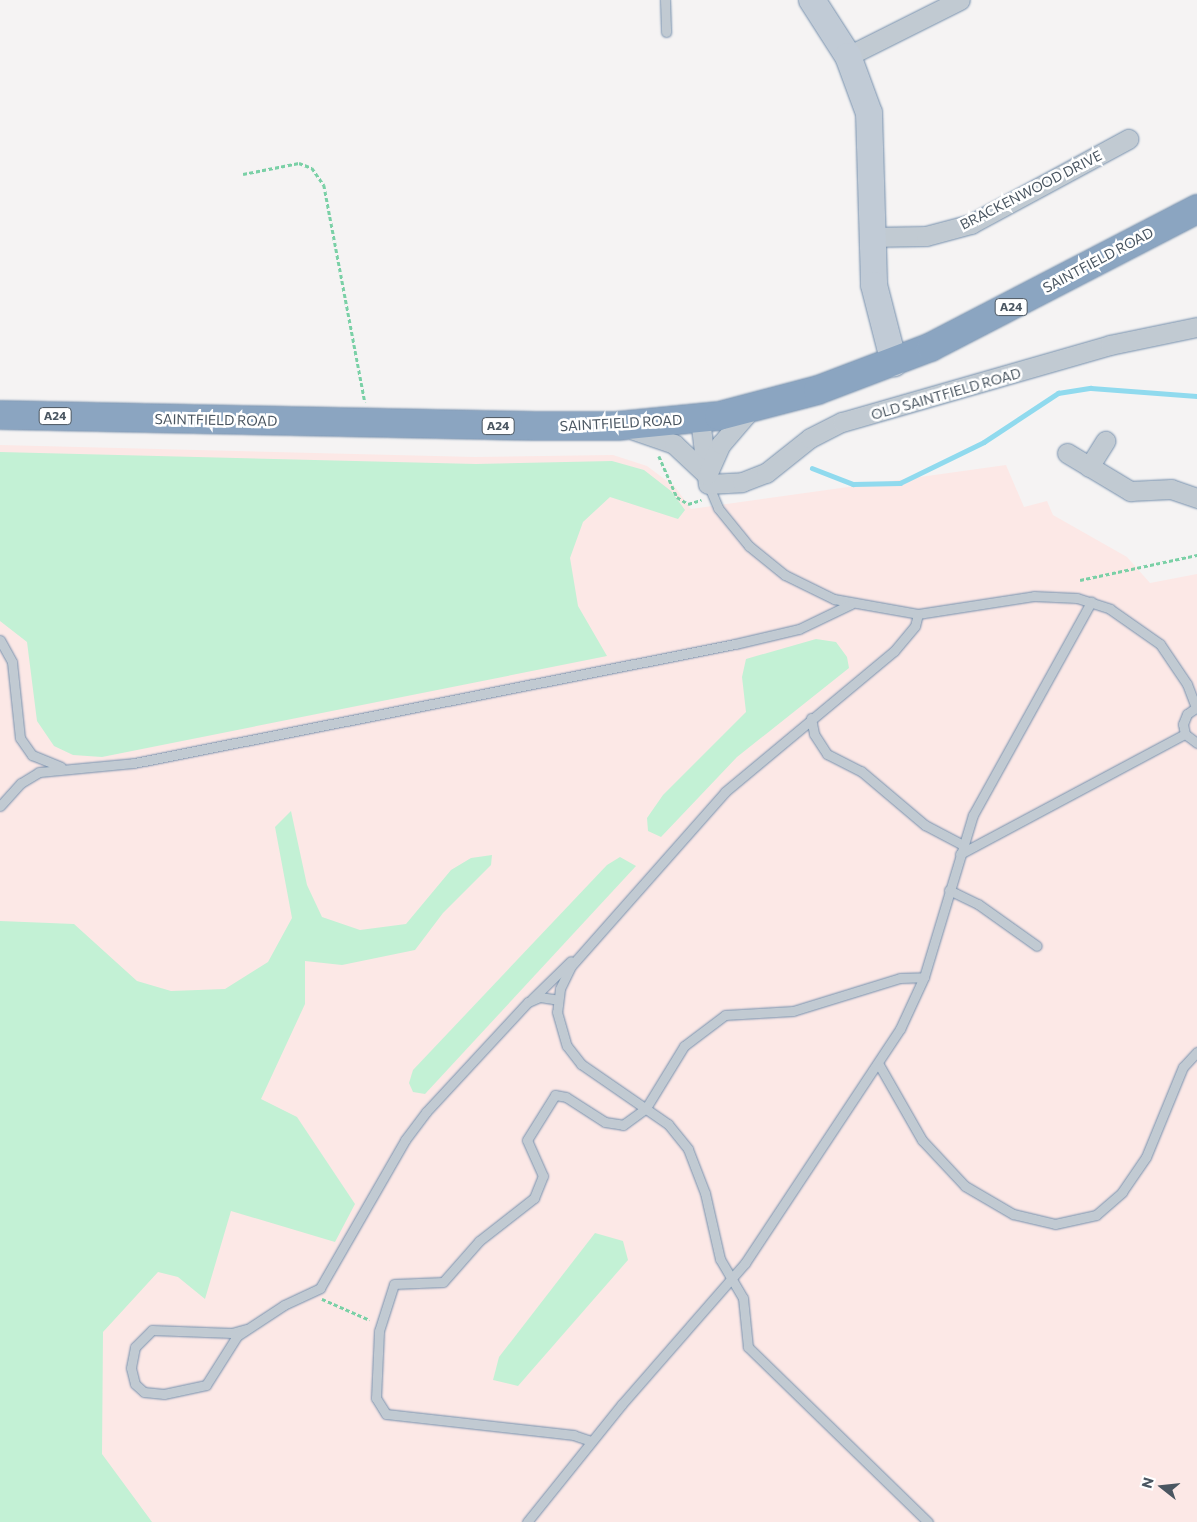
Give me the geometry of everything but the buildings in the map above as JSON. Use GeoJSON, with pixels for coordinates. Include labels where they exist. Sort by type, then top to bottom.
{"type":"FeatureCollection","features":[{"type":"Feature","properties":{"kind":"highway","name":"SAINTFIELD ROAD"},"geometry":{"type":"LineString","coordinates":[[0,415],[617,426],[700,419],[752,408],[894,363],[987,320],[1197,209]]}},
{"type":"Feature","properties":{"kind":"street"},"geometry":{"type":"LineString","coordinates":[[812,0],[848,56],[872,130],[871,237],[874,285],[894,363]]}},
{"type":"Feature","properties":{"kind":"street"},"geometry":{"type":"LineString","coordinates":[[848,56],[960,0]]}},
{"type":"Feature","properties":{"kind":"street","name":"BRACKENWOOD DRIVE"},"geometry":{"type":"LineString","coordinates":[[871,237],[926,236],[971,224],[1128,139]]}},
{"type":"Feature","properties":{"kind":"street","name":"OLD SAINTFIELD ROAD"},"geometry":{"type":"LineString","coordinates":[[709,485],[755,478],[810,438],[842,422],[1120,342],[1197,327]]}},
{"type":"Feature","properties":{"kind":"street"},"geometry":{"type":"LineString","coordinates":[[709,485],[721,444],[752,408]]}},
{"type":"Feature","properties":{"kind":"street"},"geometry":{"type":"LineString","coordinates":[[700,419],[709,485]]}},
{"type":"Feature","properties":{"kind":"street"},"geometry":{"type":"LineString","coordinates":[[617,426],[674,444],[709,485]]}},
{"type":"Feature","properties":{"kind":"street"},"geometry":{"type":"LineString","coordinates":[[1089,467],[1105,441]]}},
{"type":"Feature","properties":{"kind":"street"},"geometry":{"type":"LineString","coordinates":[[1067,453],[1130,491],[1171,489],[1197,498]]}},
{"type":"Feature","properties":{"kind":"lane"},"geometry":{"type":"LineString","coordinates":[[665,0],[666,32]]}},
{"type":"Feature","properties":{"kind":"lane"},"geometry":{"type":"LineString","coordinates":[[709,485],[749,546],[785,575],[810,590],[851,604],[918,614],[1034,596],[1091,602],[1128,618],[1160,644],[1184,677],[1196,708],[1184,718],[1185,734],[1197,743]]}},
{"type":"Feature","properties":{"kind":"lane"},"geometry":{"type":"LineString","coordinates":[[527,1522],[591,1441],[732,1279],[777,1218],[878,1063],[924,977],[962,849],[994,772],[1091,602]]}},
{"type":"Feature","properties":{"kind":"lane"},"geometry":{"type":"LineString","coordinates":[[0,806],[28,777],[73,769],[134,763],[735,644],[799,629],[851,604]]}},
{"type":"Feature","properties":{"kind":"lane"},"geometry":{"type":"LineString","coordinates":[[246,1329],[231,1343],[206,1385],[164,1394],[144,1392],[134,1384],[131,1368],[135,1347],[152,1330],[232,1333],[246,1329],[309,1294],[334,1268],[415,1126],[528,1002],[580,954],[726,792],[811,718],[894,651],[915,626],[918,614]]}},
{"type":"Feature","properties":{"kind":"lane"},"geometry":{"type":"LineString","coordinates":[[0,640],[12,662],[20,738],[32,755],[73,769]]}},
{"type":"Feature","properties":{"kind":"lane"},"geometry":{"type":"LineString","coordinates":[[811,718],[814,734],[827,754],[861,771],[925,825],[962,849]]}},
{"type":"Feature","properties":{"kind":"lane"},"geometry":{"type":"LineString","coordinates":[[962,849],[1185,734]]}},
{"type":"Feature","properties":{"kind":"lane"},"geometry":{"type":"LineString","coordinates":[[949,890],[978,904],[1037,946]]}},
{"type":"Feature","properties":{"kind":"lane"},"geometry":{"type":"LineString","coordinates":[[580,954],[564,976],[558,1000],[559,1024],[573,1055],[668,1124],[688,1149],[705,1193],[720,1259],[743,1298],[748,1347],[758,1359],[928,1522]]}},
{"type":"Feature","properties":{"kind":"lane"},"geometry":{"type":"LineString","coordinates":[[591,1441],[574,1435],[386,1414],[376,1398],[380,1324],[394,1284],[442,1282],[479,1241],[540,1190],[542,1169],[528,1140],[552,1098],[566,1097],[613,1125],[629,1122],[646,1108],[684,1046],[725,1015],[793,1011],[900,978],[924,977]]}},
{"type":"Feature","properties":{"kind":"lane"},"geometry":{"type":"LineString","coordinates":[[528,1002],[540,997],[558,1000]]}},
{"type":"Feature","properties":{"kind":"lane"},"geometry":{"type":"LineString","coordinates":[[878,1063],[922,1140],[965,1186],[1013,1214],[1055,1224],[1096,1214],[1122,1192],[1149,1151],[1182,1067],[1197,1052]]}},
{"type":"Feature","properties":{"kind":"path"},"geometry":{"type":"LineString","coordinates":[[243,174],[299,163],[312,168],[324,185],[367,423]]}},
{"type":"Feature","properties":{"kind":"path"},"geometry":{"type":"LineString","coordinates":[[657,450],[664,477],[677,496],[688,504],[709,485]]}},
{"type":"Feature","properties":{"kind":"path"},"geometry":{"type":"LineString","coordinates":[[1080,580],[1197,555]]}},
{"type":"Feature","properties":{"kind":"path"},"geometry":{"type":"LineString","coordinates":[[309,1294],[380,1324]]}},
{"type":"Feature","properties":{"kind":"shaded area"},"geometry":{"type":"Polygon","coordinates":[[[0,445],[475,457],[613,455],[647,466],[675,487],[691,509],[1006,465],[1024,507],[1047,501],[1053,515],[1127,557],[1150,583],[1197,574],[1197,1522],[0,1522],[0,445]]]}},
{"type":"Feature","properties":{"kind":"green space"},"geometry":{"type":"Polygon","coordinates":[[[0,452],[476,464],[612,461],[644,470],[671,491],[685,510],[678,519],[610,497],[583,522],[570,558],[578,606],[607,656],[102,757],[73,755],[54,746],[37,721],[27,642],[0,621],[0,452]]]}},
{"type":"Feature","properties":{"kind":"green space"},"geometry":{"type":"Polygon","coordinates":[[[816,639],[836,642],[847,657],[849,668],[737,757],[661,837],[648,831],[647,818],[663,795],[746,712],[742,677],[746,659],[816,639]]]}},
{"type":"Feature","properties":{"kind":"green space"},"geometry":{"type":"Polygon","coordinates":[[[291,811],[307,885],[322,917],[360,930],[406,924],[451,870],[471,858],[492,855],[491,865],[443,913],[415,950],[342,965],[305,961],[305,1004],[261,1099],[297,1117],[355,1204],[335,1242],[231,1211],[205,1299],[178,1277],[158,1272],[103,1332],[102,1454],[152,1522],[0,1522],[0,921],[74,924],[137,981],[171,991],[225,989],[268,962],[292,918],[275,827],[291,811]]]}},
{"type":"Feature","properties":{"kind":"green space"},"geometry":{"type":"Polygon","coordinates":[[[620,857],[636,866],[425,1094],[413,1092],[409,1083],[413,1070],[607,865],[620,857]]]}},
{"type":"Feature","properties":{"kind":"green space"},"geometry":{"type":"Polygon","coordinates":[[[595,1233],[623,1241],[628,1260],[518,1386],[493,1380],[499,1357],[595,1233]]]}},
{"type":"Feature","properties":{"kind":"waterway"},"geometry":{"type":"LineString","coordinates":[[812,468],[853,484],[900,483],[984,442],[1058,393],[1091,388],[1197,396]]}}]}
